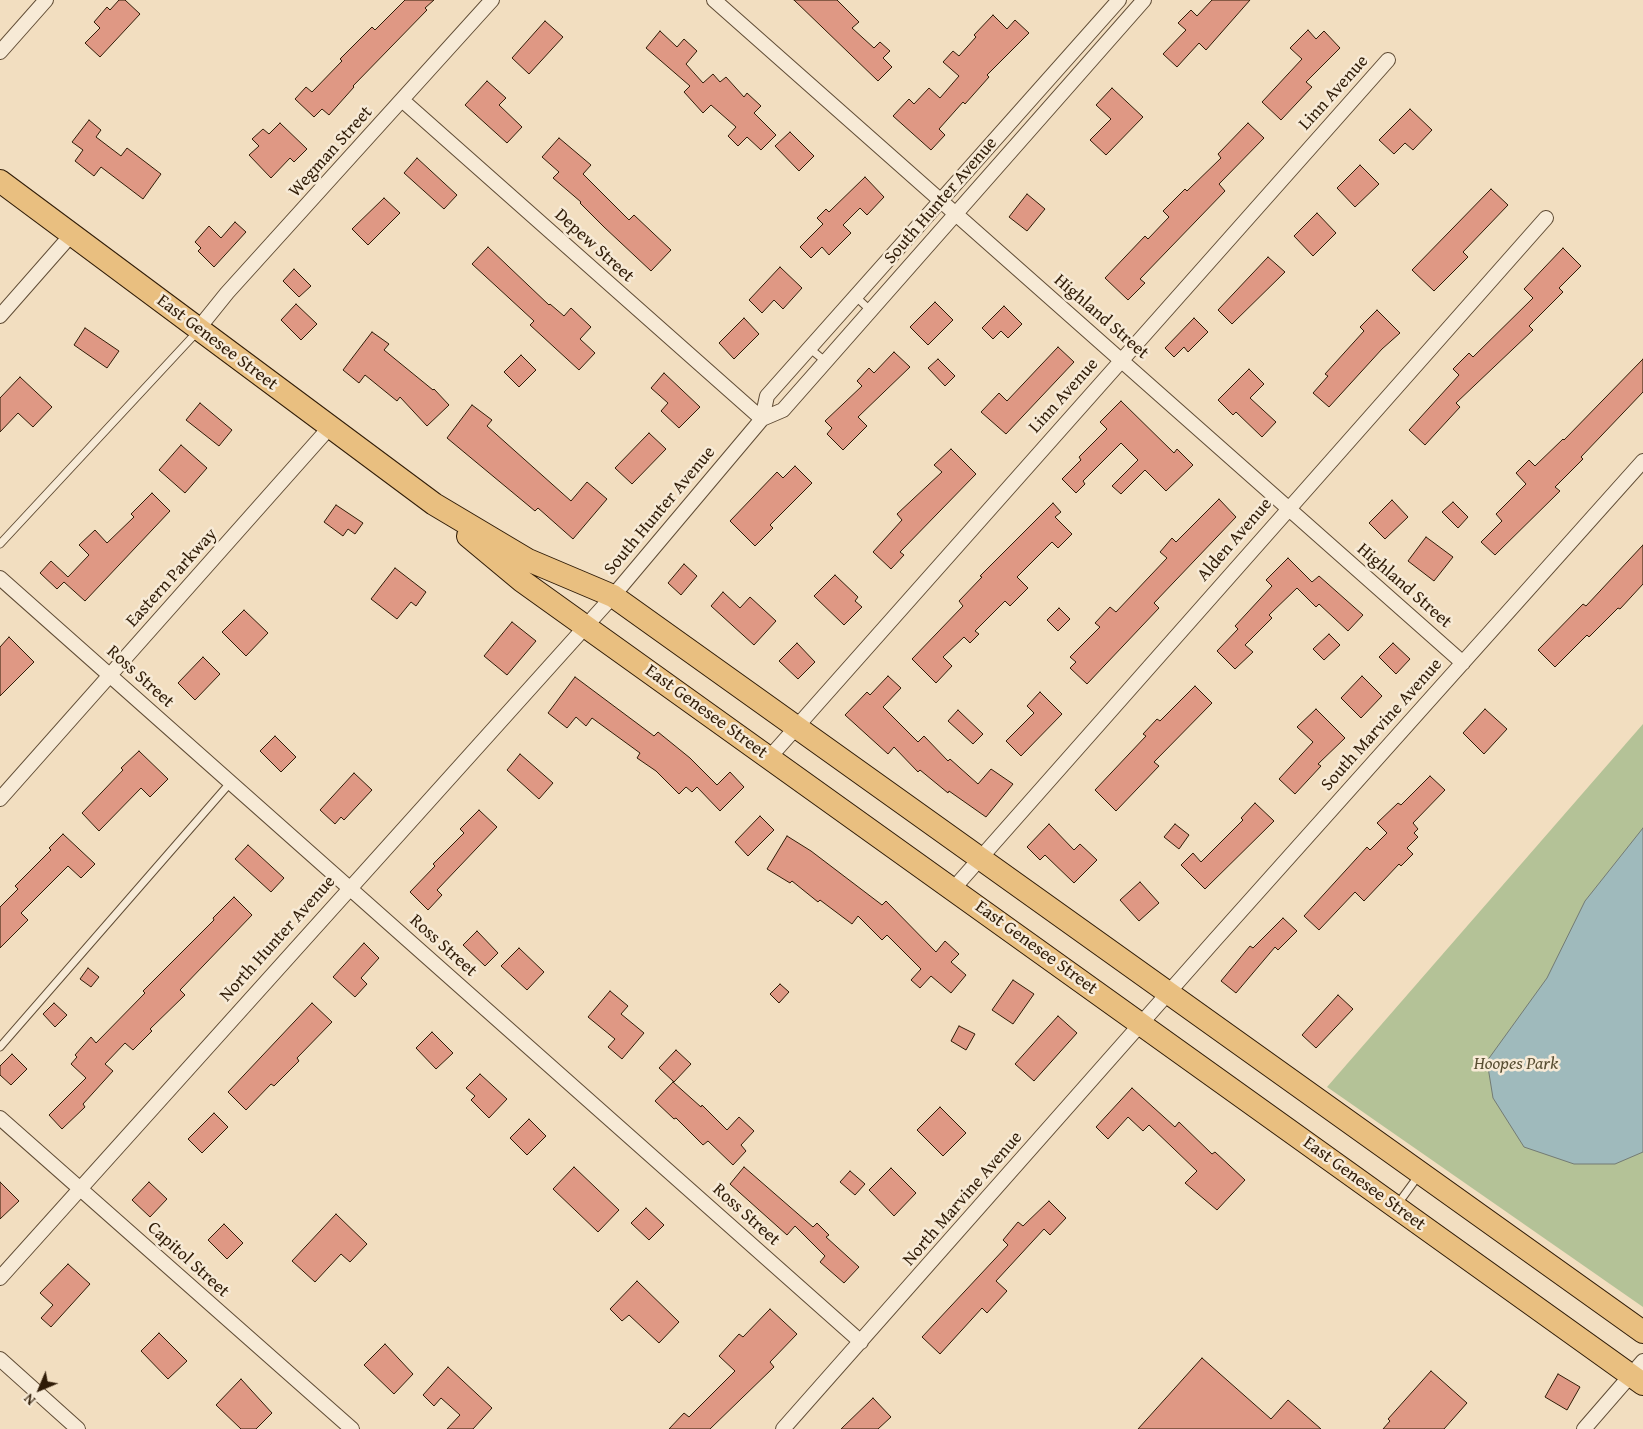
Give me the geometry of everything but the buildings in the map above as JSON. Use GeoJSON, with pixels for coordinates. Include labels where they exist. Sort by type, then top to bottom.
{"type":"FeatureCollection","features":[{"type":"Feature","properties":{"kind":"highway","name":"East Genesee Street"},"geometry":{"type":"LineString","coordinates":[[0,180],[434,504],[528,560],[613,596],[1643,1332]]}},
{"type":"Feature","properties":{"kind":"highway","name":"East Genesee Street"},"geometry":{"type":"LineString","coordinates":[[434,504],[501,565],[769,758],[954,888],[1396,1207],[1639,1373]]}},
{"type":"Feature","properties":{"kind":"street"},"geometry":{"type":"LineString","coordinates":[[0,52],[46,0]]}},
{"type":"Feature","properties":{"kind":"street","name":"Wegman Street"},"geometry":{"type":"LineString","coordinates":[[198,329],[227,293],[492,0]]}},
{"type":"Feature","properties":{"kind":"street","name":"Highland Street"},"geometry":{"type":"LineString","coordinates":[[714,0],[1463,663]]}},
{"type":"Feature","properties":{"kind":"street","name":"South Hunter Avenue"},"geometry":{"type":"LineString","coordinates":[[762,419],[767,396],[1119,0]]}},
{"type":"Feature","properties":{"kind":"street","name":"South Hunter Avenue"},"geometry":{"type":"LineString","coordinates":[[586,626],[762,419],[783,410],[954,213],[1144,0]]}},
{"type":"Feature","properties":{"kind":"street","name":"Linn Avenue"},"geometry":{"type":"LineString","coordinates":[[769,758],[1388,60]]}},
{"type":"Feature","properties":{"kind":"street","name":"Depew Street"},"geometry":{"type":"LineString","coordinates":[[402,100],[762,419]]}},
{"type":"Feature","properties":{"kind":"street","name":"Alden Avenue"},"geometry":{"type":"LineString","coordinates":[[954,888],[1546,218]]}},
{"type":"Feature","properties":{"kind":"street"},"geometry":{"type":"LineString","coordinates":[[0,316],[72,234]]}},
{"type":"Feature","properties":{"kind":"street","name":"Eastern Parkway"},"geometry":{"type":"LineString","coordinates":[[0,799],[330,427]]}},
{"type":"Feature","properties":{"kind":"street","name":"South Marvine Avenue"},"geometry":{"type":"LineString","coordinates":[[1169,993],[1643,461]]}},
{"type":"Feature","properties":{"kind":"street","name":"Ross Street"},"geometry":{"type":"LineString","coordinates":[[0,578],[862,1342]]}},
{"type":"Feature","properties":{"kind":"street","name":"North Hunter Avenue"},"geometry":{"type":"LineString","coordinates":[[0,1278],[586,626]]}},
{"type":"Feature","properties":{"kind":"street","name":"North Marvine Avenue"},"geometry":{"type":"LineString","coordinates":[[783,1429],[1169,993]]}},
{"type":"Feature","properties":{"kind":"street","name":"Capitol Street"},"geometry":{"type":"LineString","coordinates":[[0,1118],[352,1429]]}},
{"type":"Feature","properties":{"kind":"street"},"geometry":{"type":"LineString","coordinates":[[0,1359],[78,1429]]}},
{"type":"Feature","properties":{"kind":"street"},"geometry":{"type":"LineString","coordinates":[[1584,1429],[1639,1373]]}},
{"type":"Feature","properties":{"kind":"lane"},"geometry":{"type":"LineString","coordinates":[[1077,47],[1092,60]]}},
{"type":"Feature","properties":{"kind":"lane"},"geometry":{"type":"LineString","coordinates":[[1042,86],[1056,99]]}},
{"type":"Feature","properties":{"kind":"lane"},"geometry":{"type":"LineString","coordinates":[[1000,134],[1014,146]]}},
{"type":"Feature","properties":{"kind":"lane"},"geometry":{"type":"LineString","coordinates":[[855,296],[870,310]]}},
{"type":"Feature","properties":{"kind":"lane"},"geometry":{"type":"LineString","coordinates":[[0,544],[198,329]]}},
{"type":"Feature","properties":{"kind":"lane"},"geometry":{"type":"LineString","coordinates":[[809,348],[825,361]]}},
{"type":"Feature","properties":{"kind":"lane"},"geometry":{"type":"LineString","coordinates":[[0,1047],[230,783]]}},
{"type":"Feature","properties":{"kind":"lane"},"geometry":{"type":"LineString","coordinates":[[1396,1207],[1421,1173]]}},
{"type":"Feature","properties":{"kind":"green space","name":"Hoopes Park"},"geometry":{"type":"Polygon","coordinates":[[[1643,724],[1643,1307],[1327,1087],[1643,724]]]}},
{"type":"Feature","properties":{"kind":"water"},"geometry":{"type":"Polygon","coordinates":[[[1643,828],[1643,1152],[1615,1164],[1574,1164],[1524,1147],[1493,1098],[1487,1061],[1547,978],[1585,901],[1643,828]]]}}]}
